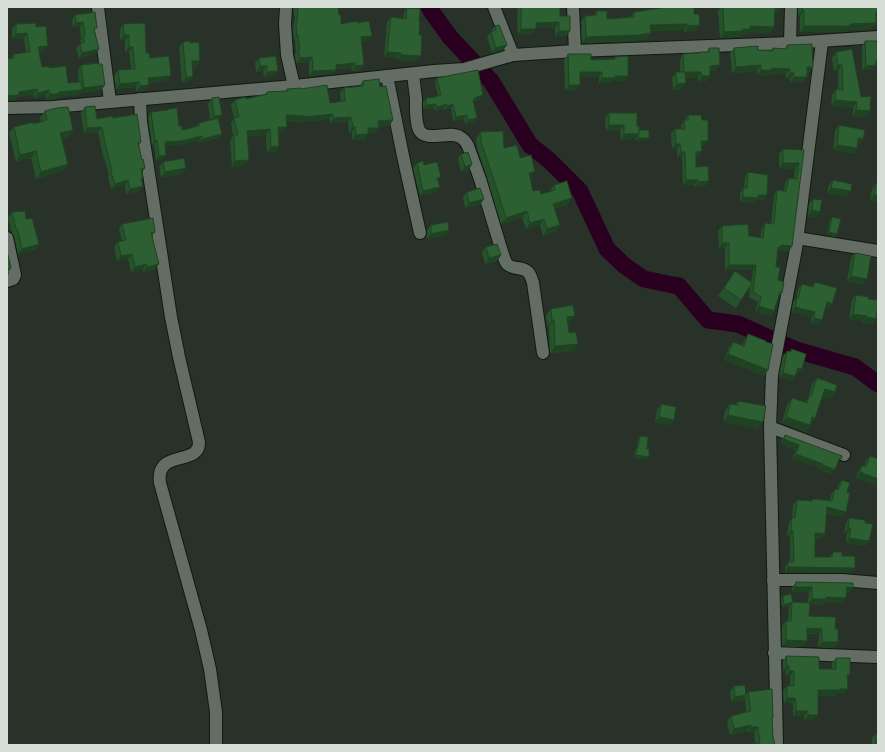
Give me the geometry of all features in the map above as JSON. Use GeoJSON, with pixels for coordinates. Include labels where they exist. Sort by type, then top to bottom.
{"type":"FeatureCollection","features":[{"type":"Feature","properties":{"kind":"street"},"geometry":{"type":"LineString","coordinates":[[286,7],[286,55],[294,86]]}},
{"type":"Feature","properties":{"kind":"street"},"geometry":{"type":"LineString","coordinates":[[494,7],[513,55]]}},
{"type":"Feature","properties":{"kind":"street"},"geometry":{"type":"LineString","coordinates":[[573,7],[575,51]]}},
{"type":"Feature","properties":{"kind":"street"},"geometry":{"type":"LineString","coordinates":[[790,43],[791,7]]}},
{"type":"Feature","properties":{"kind":"street"},"geometry":{"type":"LineString","coordinates":[[98,12],[110,101]]}},
{"type":"Feature","properties":{"kind":"street"},"geometry":{"type":"LineString","coordinates":[[7,108],[53,107],[294,86],[464,69],[513,55],[575,51],[822,42],[878,37]]}},
{"type":"Feature","properties":{"kind":"street"},"geometry":{"type":"LineString","coordinates":[[777,745],[770,427],[772,375],[797,238],[822,42]]}},
{"type":"Feature","properties":{"kind":"street"},"geometry":{"type":"LineString","coordinates":[[413,74],[417,119],[420,131],[422,134],[428,136],[452,134],[460,136],[466,143],[480,179],[506,263],[515,268],[526,270],[534,283],[543,353]]}},
{"type":"Feature","properties":{"kind":"street"},"geometry":{"type":"LineString","coordinates":[[387,76],[420,233]]}},
{"type":"Feature","properties":{"kind":"street"},"geometry":{"type":"LineString","coordinates":[[140,99],[141,122],[171,317],[199,442],[197,451],[193,454],[167,462],[162,466],[159,474],[210,669],[216,712],[216,745]]}},
{"type":"Feature","properties":{"kind":"street"},"geometry":{"type":"LineString","coordinates":[[7,238],[15,275],[13,279],[7,281]]}},
{"type":"Feature","properties":{"kind":"street"},"geometry":{"type":"LineString","coordinates":[[797,238],[878,251]]}},
{"type":"Feature","properties":{"kind":"street"},"geometry":{"type":"LineString","coordinates":[[770,427],[844,455]]}},
{"type":"Feature","properties":{"kind":"street"},"geometry":{"type":"LineString","coordinates":[[773,580],[842,580],[878,583]]}},
{"type":"Feature","properties":{"kind":"street"},"geometry":{"type":"LineString","coordinates":[[774,653],[878,657]]}},
{"type":"Feature","properties":{"kind":"building"},"geometry":{"type":"Polygon","coordinates":[[[297,7],[338,7],[339,15],[341,15],[341,24],[357,21],[357,23],[369,21],[372,36],[361,37],[364,65],[355,66],[355,63],[336,65],[336,70],[313,71],[312,57],[300,58],[298,50],[300,50],[296,23],[298,16],[297,7]]]}},
{"type":"Feature","properties":{"kind":"building"},"geometry":{"type":"Polygon","coordinates":[[[521,7],[560,7],[560,16],[570,16],[570,31],[559,31],[559,22],[536,23],[536,29],[521,29],[521,7]]]}},
{"type":"Feature","properties":{"kind":"building"},"geometry":{"type":"Polygon","coordinates":[[[667,7],[694,7],[694,14],[699,14],[700,25],[650,25],[651,33],[586,37],[585,16],[597,15],[596,11],[607,11],[607,19],[634,17],[634,12],[667,7]]]}},
{"type":"Feature","properties":{"kind":"building"},"geometry":{"type":"Polygon","coordinates":[[[723,7],[781,8],[775,9],[774,27],[750,26],[750,29],[743,29],[743,31],[724,32],[723,7]]]}},
{"type":"Feature","properties":{"kind":"building"},"geometry":{"type":"Polygon","coordinates":[[[802,7],[878,7],[878,12],[876,12],[876,23],[850,24],[850,26],[804,26],[804,10],[802,10],[802,7]]]}},
{"type":"Feature","properties":{"kind":"building"},"geometry":{"type":"Polygon","coordinates":[[[407,8],[420,9],[419,35],[422,35],[421,56],[401,55],[401,53],[387,52],[391,17],[406,19],[407,8]]]}},
{"type":"Feature","properties":{"kind":"building"},"geometry":{"type":"Polygon","coordinates":[[[95,12],[97,28],[94,29],[99,49],[82,53],[80,44],[85,42],[83,36],[85,35],[83,22],[76,23],[75,15],[95,12]]]}},
{"type":"Feature","properties":{"kind":"building"},"geometry":{"type":"Polygon","coordinates":[[[36,23],[36,27],[46,26],[48,46],[38,47],[42,67],[49,66],[49,68],[66,66],[68,83],[81,82],[82,90],[50,94],[49,90],[38,93],[37,89],[19,92],[19,95],[7,96],[7,59],[14,58],[14,54],[30,52],[27,33],[16,34],[16,24],[36,23]]]}},
{"type":"Feature","properties":{"kind":"building"},"geometry":{"type":"Polygon","coordinates":[[[145,23],[146,53],[149,53],[150,58],[169,56],[171,76],[148,78],[149,85],[140,86],[139,82],[120,84],[118,70],[135,69],[133,47],[129,47],[129,35],[124,35],[123,24],[145,23]]]}},
{"type":"Feature","properties":{"kind":"building"},"geometry":{"type":"Polygon","coordinates":[[[499,25],[507,45],[496,48],[491,32],[496,30],[495,26],[499,25]]]}},
{"type":"Feature","properties":{"kind":"building"},"geometry":{"type":"Polygon","coordinates":[[[190,41],[190,43],[199,42],[200,61],[192,61],[193,77],[186,77],[183,42],[190,41]]]}},
{"type":"Feature","properties":{"kind":"building"},"geometry":{"type":"Polygon","coordinates":[[[865,41],[877,41],[878,61],[876,61],[876,65],[866,66],[865,41]]]}},
{"type":"Feature","properties":{"kind":"building"},"geometry":{"type":"Polygon","coordinates":[[[812,44],[813,67],[807,67],[807,77],[794,77],[794,73],[790,73],[790,69],[772,68],[772,70],[761,70],[761,65],[736,67],[734,48],[758,46],[758,50],[773,51],[773,48],[787,49],[787,45],[812,44]]]}},
{"type":"Feature","properties":{"kind":"building"},"geometry":{"type":"Polygon","coordinates":[[[709,48],[719,48],[720,65],[710,66],[710,76],[702,76],[701,72],[685,72],[686,83],[677,84],[676,72],[684,72],[683,54],[709,52],[709,48]]]}},
{"type":"Feature","properties":{"kind":"building"},"geometry":{"type":"Polygon","coordinates":[[[852,49],[861,97],[871,96],[870,111],[856,110],[857,102],[835,100],[836,89],[843,90],[842,65],[838,65],[836,52],[852,49]]]}},
{"type":"Feature","properties":{"kind":"building"},"geometry":{"type":"Polygon","coordinates":[[[568,54],[591,54],[591,60],[615,59],[615,57],[628,56],[628,76],[602,78],[602,72],[580,72],[580,85],[569,85],[568,54]]]}},
{"type":"Feature","properties":{"kind":"building"},"geometry":{"type":"Polygon","coordinates":[[[276,56],[278,71],[267,72],[267,66],[260,66],[259,58],[276,56]]]}},
{"type":"Feature","properties":{"kind":"building"},"geometry":{"type":"Polygon","coordinates":[[[102,64],[105,85],[84,88],[81,65],[102,64]]]}},
{"type":"Feature","properties":{"kind":"building"},"geometry":{"type":"Polygon","coordinates":[[[478,70],[483,95],[474,98],[473,100],[477,118],[468,120],[467,115],[456,117],[453,104],[437,107],[436,104],[426,105],[426,98],[441,95],[437,78],[478,70]]]}},
{"type":"Feature","properties":{"kind":"building"},"geometry":{"type":"Polygon","coordinates":[[[379,79],[380,87],[386,86],[393,120],[378,121],[379,128],[368,128],[368,134],[356,135],[351,117],[334,118],[333,114],[305,117],[286,115],[287,127],[278,127],[279,146],[271,147],[270,129],[247,131],[249,160],[235,161],[234,135],[238,135],[234,118],[239,117],[235,100],[267,94],[267,92],[288,91],[287,89],[301,89],[327,85],[330,103],[345,101],[344,88],[363,86],[363,81],[379,79]]]}},
{"type":"Feature","properties":{"kind":"building"},"geometry":{"type":"Polygon","coordinates":[[[219,97],[222,115],[214,116],[212,98],[219,97]]]}},
{"type":"Feature","properties":{"kind":"building"},"geometry":{"type":"Polygon","coordinates":[[[95,106],[97,119],[137,114],[141,142],[138,143],[145,168],[141,169],[143,186],[130,189],[128,180],[115,184],[111,172],[102,127],[87,128],[85,107],[95,106]]]}},
{"type":"Feature","properties":{"kind":"building"},"geometry":{"type":"Polygon","coordinates":[[[68,107],[73,130],[60,133],[68,164],[41,172],[36,151],[20,155],[14,127],[47,120],[45,111],[68,107]]]}},
{"type":"Feature","properties":{"kind":"building"},"geometry":{"type":"Polygon","coordinates":[[[177,108],[179,126],[182,126],[182,130],[199,126],[199,123],[218,118],[222,134],[202,139],[202,136],[181,141],[165,142],[166,155],[159,156],[157,140],[155,141],[151,112],[177,108]]]}},
{"type":"Feature","properties":{"kind":"building"},"geometry":{"type":"Polygon","coordinates":[[[609,113],[637,113],[637,126],[639,126],[639,134],[624,134],[624,125],[609,125],[609,113]]]}},
{"type":"Feature","properties":{"kind":"building"},"geometry":{"type":"Polygon","coordinates":[[[688,115],[701,115],[702,120],[708,120],[708,141],[701,141],[702,151],[696,152],[696,167],[708,166],[709,181],[698,182],[698,180],[686,180],[685,152],[681,152],[680,144],[676,144],[675,129],[685,129],[684,120],[688,120],[688,115]]]}},
{"type":"Feature","properties":{"kind":"building"},"geometry":{"type":"Polygon","coordinates":[[[839,125],[865,130],[863,139],[858,138],[857,148],[837,145],[839,125]]]}},
{"type":"Feature","properties":{"kind":"building"},"geometry":{"type":"Polygon","coordinates":[[[639,130],[649,130],[649,138],[638,138],[639,130]]]}},
{"type":"Feature","properties":{"kind":"building"},"geometry":{"type":"Polygon","coordinates":[[[503,131],[504,148],[517,145],[520,158],[531,155],[535,171],[529,173],[533,191],[540,190],[541,194],[555,190],[554,185],[567,181],[572,198],[553,204],[560,225],[547,229],[544,219],[530,223],[527,211],[506,218],[481,142],[480,132],[503,131]]]}},
{"type":"Feature","properties":{"kind":"building"},"geometry":{"type":"Polygon","coordinates":[[[783,149],[804,150],[792,246],[781,245],[781,247],[778,247],[776,267],[780,267],[778,280],[784,282],[782,293],[780,292],[774,311],[759,306],[761,297],[753,292],[756,265],[729,265],[729,243],[722,243],[722,226],[748,224],[749,236],[763,238],[765,223],[774,224],[777,190],[786,191],[789,178],[797,179],[799,163],[783,163],[783,149]]]}},
{"type":"Feature","properties":{"kind":"building"},"geometry":{"type":"Polygon","coordinates":[[[468,152],[472,164],[465,167],[461,154],[468,152]]]}},
{"type":"Feature","properties":{"kind":"building"},"geometry":{"type":"Polygon","coordinates":[[[184,158],[186,168],[165,172],[163,162],[184,158]]]}},
{"type":"Feature","properties":{"kind":"building"},"geometry":{"type":"Polygon","coordinates":[[[423,161],[424,165],[437,162],[441,177],[437,178],[440,187],[423,191],[417,163],[423,161]]]}},
{"type":"Feature","properties":{"kind":"building"},"geometry":{"type":"Polygon","coordinates":[[[748,172],[768,175],[767,195],[758,195],[758,198],[743,197],[743,188],[747,188],[748,172]]]}},
{"type":"Feature","properties":{"kind":"building"},"geometry":{"type":"Polygon","coordinates":[[[833,180],[852,184],[851,191],[831,188],[833,180]]]}},
{"type":"Feature","properties":{"kind":"building"},"geometry":{"type":"Polygon","coordinates":[[[876,183],[878,184],[878,195],[874,195],[876,183]]]}},
{"type":"Feature","properties":{"kind":"building"},"geometry":{"type":"Polygon","coordinates":[[[480,188],[484,199],[469,203],[467,192],[480,188]]]}},
{"type":"Feature","properties":{"kind":"building"},"geometry":{"type":"Polygon","coordinates":[[[813,199],[822,200],[820,212],[812,210],[813,199]]]}},
{"type":"Feature","properties":{"kind":"building"},"geometry":{"type":"Polygon","coordinates":[[[25,211],[26,219],[32,218],[39,244],[22,249],[12,212],[25,211]]]}},
{"type":"Feature","properties":{"kind":"building"},"geometry":{"type":"Polygon","coordinates":[[[832,217],[841,219],[837,234],[829,232],[832,217]]]}},
{"type":"Feature","properties":{"kind":"building"},"geometry":{"type":"Polygon","coordinates":[[[153,218],[155,232],[151,233],[159,264],[147,267],[146,264],[135,267],[132,254],[121,256],[118,242],[126,240],[122,224],[153,218]]]}},
{"type":"Feature","properties":{"kind":"building"},"geometry":{"type":"Polygon","coordinates":[[[448,222],[449,230],[431,234],[431,225],[448,222]]]}},
{"type":"Feature","properties":{"kind":"building"},"geometry":{"type":"Polygon","coordinates":[[[497,244],[501,255],[489,258],[486,247],[497,244]]]}},
{"type":"Feature","properties":{"kind":"building"},"geometry":{"type":"Polygon","coordinates":[[[7,251],[11,268],[7,270],[7,251]]]}},
{"type":"Feature","properties":{"kind":"building"},"geometry":{"type":"Polygon","coordinates":[[[855,253],[871,256],[867,279],[851,276],[855,253]]]}},
{"type":"Feature","properties":{"kind":"building"},"geometry":{"type":"Polygon","coordinates":[[[735,271],[752,283],[741,300],[724,288],[735,271]]]}},
{"type":"Feature","properties":{"kind":"building"},"geometry":{"type":"Polygon","coordinates":[[[815,282],[837,288],[832,304],[827,302],[822,320],[814,318],[815,312],[795,307],[802,284],[813,287],[815,282]]]}},
{"type":"Feature","properties":{"kind":"building"},"geometry":{"type":"Polygon","coordinates":[[[856,295],[869,297],[868,299],[878,300],[876,319],[853,314],[856,295]]]}},
{"type":"Feature","properties":{"kind":"building"},"geometry":{"type":"Polygon","coordinates":[[[573,305],[575,316],[567,317],[569,333],[576,332],[578,344],[555,346],[554,320],[552,320],[551,309],[573,305]]]}},
{"type":"Feature","properties":{"kind":"building"},"geometry":{"type":"Polygon","coordinates":[[[748,334],[773,344],[768,370],[728,354],[733,342],[744,346],[748,334]]]}},
{"type":"Feature","properties":{"kind":"building"},"geometry":{"type":"Polygon","coordinates":[[[791,349],[806,354],[802,369],[798,368],[795,376],[783,373],[787,351],[791,352],[791,349]]]}},
{"type":"Feature","properties":{"kind":"building"},"geometry":{"type":"Polygon","coordinates":[[[817,378],[837,385],[835,392],[825,389],[815,418],[812,417],[810,425],[786,417],[792,398],[807,403],[817,378]]]}},
{"type":"Feature","properties":{"kind":"building"},"geometry":{"type":"Polygon","coordinates":[[[738,401],[766,406],[763,422],[728,415],[730,404],[738,405],[738,401]]]}},
{"type":"Feature","properties":{"kind":"building"},"geometry":{"type":"Polygon","coordinates":[[[661,404],[676,407],[674,420],[659,417],[661,404]]]}},
{"type":"Feature","properties":{"kind":"building"},"geometry":{"type":"Polygon","coordinates":[[[785,435],[842,456],[841,459],[839,459],[835,470],[796,454],[799,445],[784,439],[785,435]]]}},
{"type":"Feature","properties":{"kind":"building"},"geometry":{"type":"Polygon","coordinates":[[[640,436],[648,437],[647,449],[649,449],[649,457],[636,455],[640,436]]]}},
{"type":"Feature","properties":{"kind":"building"},"geometry":{"type":"Polygon","coordinates":[[[870,456],[878,459],[878,479],[860,472],[862,465],[866,467],[870,456]]]}},
{"type":"Feature","properties":{"kind":"building"},"geometry":{"type":"Polygon","coordinates":[[[842,480],[850,483],[847,492],[850,493],[846,512],[827,507],[825,534],[815,533],[815,557],[832,557],[833,552],[842,552],[842,556],[855,556],[855,568],[788,567],[788,562],[794,562],[793,531],[791,531],[792,517],[795,518],[797,500],[812,501],[813,499],[832,501],[835,489],[838,490],[842,480]]]}},
{"type":"Feature","properties":{"kind":"building"},"geometry":{"type":"Polygon","coordinates":[[[849,518],[865,520],[865,523],[873,524],[869,541],[849,538],[851,528],[848,528],[849,518]]]}},
{"type":"Feature","properties":{"kind":"building"},"geometry":{"type":"Polygon","coordinates":[[[796,582],[853,583],[853,588],[847,587],[846,598],[826,597],[826,599],[812,599],[812,587],[795,587],[796,582]]]}},
{"type":"Feature","properties":{"kind":"building"},"geometry":{"type":"Polygon","coordinates":[[[791,594],[793,602],[784,605],[783,596],[791,594]]]}},
{"type":"Feature","properties":{"kind":"building"},"geometry":{"type":"Polygon","coordinates":[[[792,602],[810,603],[809,616],[836,617],[835,629],[838,629],[838,642],[822,642],[822,629],[807,628],[807,641],[786,640],[786,621],[791,621],[792,602]]]}},
{"type":"Feature","properties":{"kind":"building"},"geometry":{"type":"Polygon","coordinates":[[[786,656],[819,657],[819,669],[836,669],[836,658],[850,658],[850,674],[847,674],[848,689],[818,690],[818,715],[808,715],[808,711],[796,711],[796,699],[787,698],[787,686],[794,686],[794,671],[789,671],[786,656]]]}},
{"type":"Feature","properties":{"kind":"building"},"geometry":{"type":"Polygon","coordinates":[[[745,685],[746,695],[735,697],[734,686],[745,685]]]}},
{"type":"Feature","properties":{"kind":"building"},"geometry":{"type":"Polygon","coordinates":[[[772,689],[773,737],[775,745],[747,745],[760,743],[758,727],[751,727],[751,725],[734,729],[731,716],[751,711],[748,692],[772,689]]]}},
{"type":"Feature","properties":{"kind":"building"},"geometry":{"type":"Polygon","coordinates":[[[876,733],[878,733],[878,745],[876,745],[876,733]]]}},
{"type":"Feature","properties":{"kind":"waterway"},"geometry":{"type":"LineString","coordinates":[[429,7],[450,37],[491,81],[530,145],[550,161],[580,191],[607,249],[625,266],[644,279],[679,286],[708,320],[738,324],[796,350],[855,367],[878,384]]}}]}
